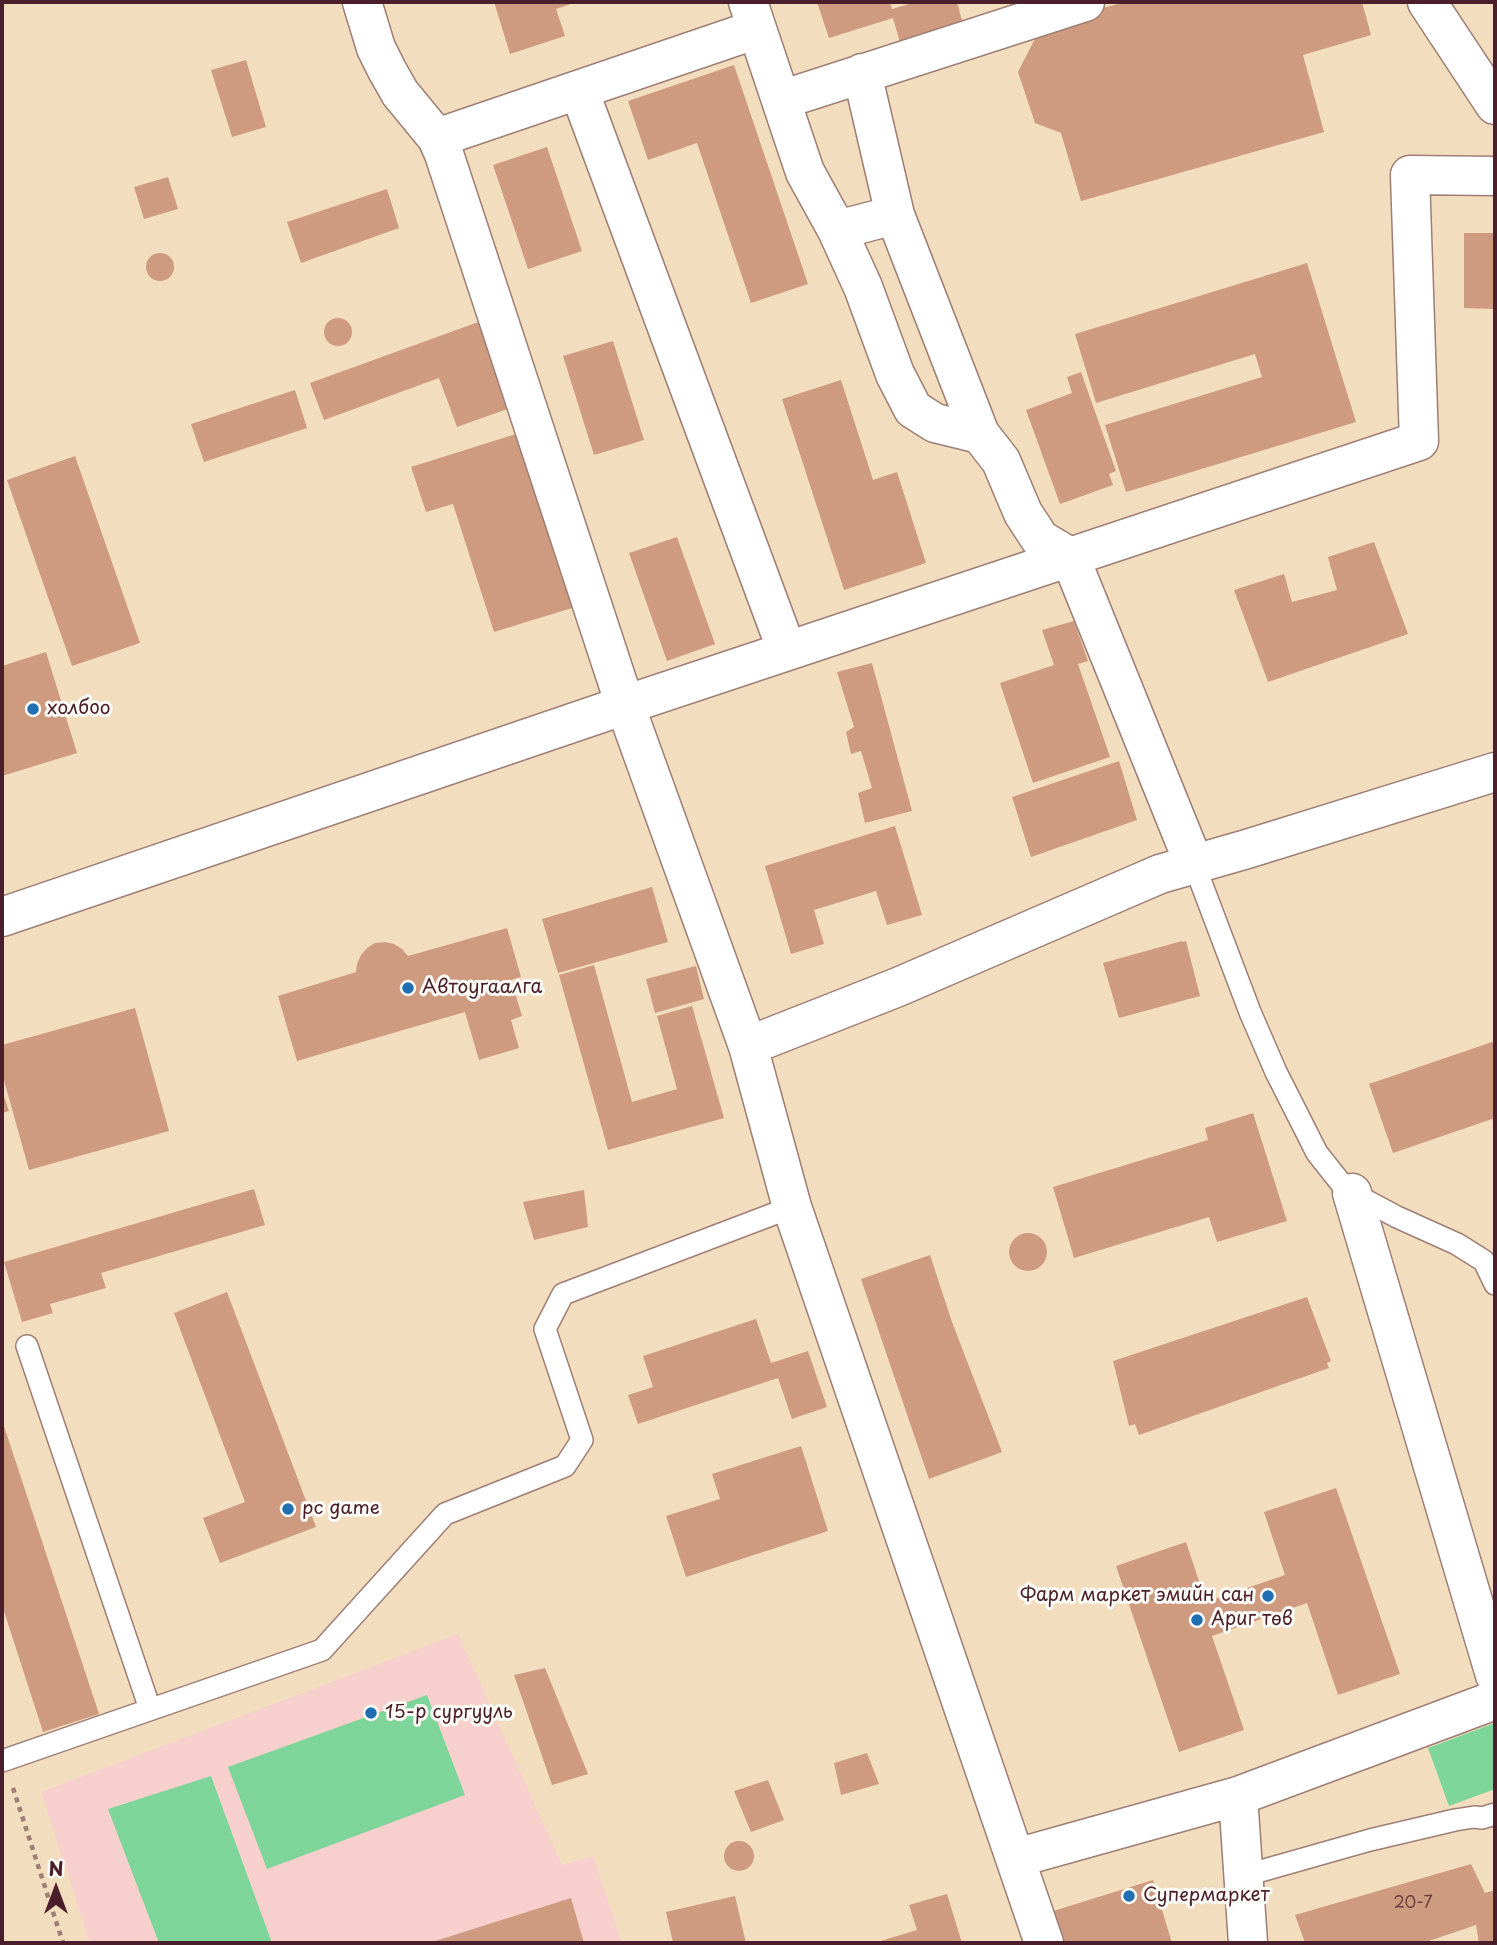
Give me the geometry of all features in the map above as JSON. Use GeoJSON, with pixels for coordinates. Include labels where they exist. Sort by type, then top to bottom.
{"type":"FeatureCollection","features":[{"type":"Feature","properties":{"kind":"street"},"geometry":{"type":"LineString","coordinates":[[362,2],[376,48],[387,70],[400,93],[437,138],[449,167],[625,705],[748,1046],[792,1207],[1044,1943]]}},
{"type":"Feature","properties":{"kind":"street"},"geometry":{"type":"LineString","coordinates":[[781,100],[1085,2]]}},
{"type":"Feature","properties":{"kind":"street"},"geometry":{"type":"LineString","coordinates":[[1427,2],[1495,105]]}},
{"type":"Feature","properties":{"kind":"street"},"geometry":{"type":"LineString","coordinates":[[437,138],[579,90],[752,15],[804,172],[837,230],[863,287],[895,374],[913,409],[935,423],[980,434]]}},
{"type":"Feature","properties":{"kind":"street"},"geometry":{"type":"LineString","coordinates":[[862,73],[895,215],[980,434],[1001,461],[1023,513],[1040,539],[1070,557],[1194,864]]}},
{"type":"Feature","properties":{"kind":"street"},"geometry":{"type":"LineString","coordinates":[[579,90],[787,651]]}},
{"type":"Feature","properties":{"kind":"street"},"geometry":{"type":"LineString","coordinates":[[2,917],[625,705],[1419,441],[1409,175],[1495,176]]}},
{"type":"Feature","properties":{"kind":"street"},"geometry":{"type":"LineString","coordinates":[[837,230],[895,215]]}},
{"type":"Feature","properties":{"kind":"street"},"geometry":{"type":"LineString","coordinates":[[748,1046],[898,987],[1160,874],[1495,772]]}},
{"type":"Feature","properties":{"kind":"street"},"geometry":{"type":"LineString","coordinates":[[1352,1193],[1495,1675]]}},
{"type":"Feature","properties":{"kind":"street"},"geometry":{"type":"LineString","coordinates":[[1016,1858],[1238,1796],[1495,1700]]}},
{"type":"Feature","properties":{"kind":"street"},"geometry":{"type":"LineString","coordinates":[[1238,1796],[1248,1943]]}},
{"type":"Feature","properties":{"kind":"lane"},"geometry":{"type":"LineString","coordinates":[[1194,864],[1250,1012],[1276,1072],[1317,1153],[1352,1193],[1457,1244],[1484,1261],[1495,1284]]}},
{"type":"Feature","properties":{"kind":"lane"},"geometry":{"type":"LineString","coordinates":[[3,1761],[322,1650],[445,1514],[565,1466],[582,1440],[545,1329],[562,1294],[792,1207]]}},
{"type":"Feature","properties":{"kind":"lane"},"geometry":{"type":"LineString","coordinates":[[27,1346],[150,1709]]}},
{"type":"Feature","properties":{"kind":"lane"},"geometry":{"type":"LineString","coordinates":[[1243,1877],[1370,1840],[1455,1820],[1495,1814]]}},
{"type":"Feature","properties":{"kind":"path"},"geometry":{"type":"LineString","coordinates":[[3,1761],[63,1943]]}},
{"type":"Feature","properties":{"kind":"shaded area","name":"15-р сургууль"},"geometry":{"type":"Polygon","coordinates":[[[458,1634],[562,1865],[593,1856],[622,1943],[90,1943],[41,1792],[458,1634]]]}},
{"type":"Feature","properties":{"kind":"green space"},"geometry":{"type":"Polygon","coordinates":[[[427,1695],[465,1795],[267,1869],[228,1767],[427,1695]]]}},
{"type":"Feature","properties":{"kind":"green space"},"geometry":{"type":"Polygon","coordinates":[[[1495,1723],[1495,1789],[1449,1806],[1428,1748],[1495,1723]]]}},
{"type":"Feature","properties":{"kind":"green space"},"geometry":{"type":"Polygon","coordinates":[[[211,1776],[272,1943],[159,1943],[108,1809],[211,1776]]]}},
{"type":"Feature","properties":{"kind":"building"},"geometry":{"type":"Polygon","coordinates":[[[494,2],[577,2],[556,9],[565,36],[510,54],[494,2]]]}},
{"type":"Feature","properties":{"kind":"building"},"geometry":{"type":"Polygon","coordinates":[[[817,2],[890,2],[892,9],[916,2],[957,2],[964,28],[901,46],[893,18],[829,38],[817,2]]]}},
{"type":"Feature","properties":{"kind":"building"},"geometry":{"type":"Polygon","coordinates":[[[1125,2],[1362,2],[1371,35],[1303,55],[1324,132],[1081,201],[1061,133],[1035,123],[1018,72],[1042,25],[1125,2]]]}},
{"type":"Feature","properties":{"kind":"building"},"geometry":{"type":"Polygon","coordinates":[[[246,60],[266,127],[232,137],[211,70],[246,60]]]}},
{"type":"Feature","properties":{"kind":"building"},"geometry":{"type":"Polygon","coordinates":[[[734,65],[808,284],[751,303],[697,143],[648,160],[628,101],[734,65]]]}},
{"type":"Feature","properties":{"kind":"building"},"geometry":{"type":"Polygon","coordinates":[[[547,147],[582,251],[528,269],[493,165],[547,147]]]}},
{"type":"Feature","properties":{"kind":"building"},"geometry":{"type":"Polygon","coordinates":[[[168,177],[178,209],[144,219],[134,187],[168,177]]]}},
{"type":"Feature","properties":{"kind":"building"},"geometry":{"type":"Polygon","coordinates":[[[387,189],[399,228],[301,263],[287,222],[387,189]]]}},
{"type":"Feature","properties":{"kind":"building"},"geometry":{"type":"Polygon","coordinates":[[[1464,233],[1495,233],[1495,309],[1464,308],[1464,233]]]}},
{"type":"Feature","properties":{"kind":"building"},"geometry":{"type":"Polygon","coordinates":[[[160,253],[170,257],[174,267],[170,277],[160,281],[150,277],[146,267],[150,257],[160,253]]]}},
{"type":"Feature","properties":{"kind":"building"},"geometry":{"type":"Polygon","coordinates":[[[1307,263],[1356,422],[1126,492],[1105,425],[1262,377],[1255,354],[1096,403],[1075,334],[1307,263]]]}},
{"type":"Feature","properties":{"kind":"building"},"geometry":{"type":"Polygon","coordinates":[[[338,318],[348,322],[352,332],[348,342],[338,346],[328,342],[324,332],[328,322],[338,318]]]}},
{"type":"Feature","properties":{"kind":"building"},"geometry":{"type":"Polygon","coordinates":[[[481,321],[513,407],[457,427],[439,378],[324,420],[310,383],[481,321]]]}},
{"type":"Feature","properties":{"kind":"building"},"geometry":{"type":"Polygon","coordinates":[[[613,341],[644,440],[594,455],[563,356],[613,341]]]}},
{"type":"Feature","properties":{"kind":"building"},"geometry":{"type":"Polygon","coordinates":[[[1081,372],[1116,471],[1109,474],[1113,485],[1060,504],[1026,410],[1072,393],[1067,377],[1081,372]]]}},
{"type":"Feature","properties":{"kind":"building"},"geometry":{"type":"Polygon","coordinates":[[[841,380],[873,480],[897,472],[926,563],[844,590],[782,399],[841,380]]]}},
{"type":"Feature","properties":{"kind":"building"},"geometry":{"type":"Polygon","coordinates":[[[295,390],[307,428],[204,462],[191,424],[295,390]]]}},
{"type":"Feature","properties":{"kind":"building"},"geometry":{"type":"Polygon","coordinates":[[[516,434],[572,608],[494,632],[453,504],[426,512],[411,467],[516,434]]]}},
{"type":"Feature","properties":{"kind":"building"},"geometry":{"type":"Polygon","coordinates":[[[75,456],[140,643],[72,666],[7,480],[75,456]]]}},
{"type":"Feature","properties":{"kind":"building"},"geometry":{"type":"Polygon","coordinates":[[[677,537],[715,644],[667,661],[629,553],[677,537]]]}},
{"type":"Feature","properties":{"kind":"building"},"geometry":{"type":"Polygon","coordinates":[[[1374,542],[1408,634],[1268,682],[1234,590],[1284,574],[1292,602],[1337,590],[1328,557],[1374,542]]]}},
{"type":"Feature","properties":{"kind":"building"},"geometry":{"type":"Polygon","coordinates":[[[1074,621],[1088,661],[1078,664],[1110,757],[1033,783],[1000,683],[1054,665],[1042,630],[1074,621]]]}},
{"type":"Feature","properties":{"kind":"building","name":"холбоо"},"geometry":{"type":"Polygon","coordinates":[[[46,652],[77,753],[2,776],[2,666],[46,652]]]}},
{"type":"Feature","properties":{"kind":"building"},"geometry":{"type":"Polygon","coordinates":[[[872,663],[912,811],[865,823],[858,793],[872,788],[861,751],[851,754],[846,732],[854,727],[837,672],[872,663]]]}},
{"type":"Feature","properties":{"kind":"building"},"geometry":{"type":"Polygon","coordinates":[[[1119,761],[1137,820],[1031,857],[1012,797],[1119,761]]]}},
{"type":"Feature","properties":{"kind":"building"},"geometry":{"type":"Polygon","coordinates":[[[895,826],[922,915],[887,925],[876,891],[814,910],[824,944],[791,954],[765,866],[895,826]]]}},
{"type":"Feature","properties":{"kind":"building"},"geometry":{"type":"Polygon","coordinates":[[[652,887],[668,942],[558,973],[542,919],[652,887]]]}},
{"type":"Feature","properties":{"kind":"building","name":"Автоугаалга"},"geometry":{"type":"Polygon","coordinates":[[[507,928],[521,977],[511,980],[522,1016],[511,1020],[519,1048],[479,1060],[465,1012],[297,1061],[278,996],[356,972],[361,955],[375,943],[394,944],[408,956],[507,928]]]}},
{"type":"Feature","properties":{"kind":"building"},"geometry":{"type":"Polygon","coordinates":[[[1186,941],[1200,996],[1119,1018],[1103,963],[1186,941]]]}},
{"type":"Feature","properties":{"kind":"building"},"geometry":{"type":"Polygon","coordinates":[[[594,965],[632,1102],[677,1089],[657,1016],[692,1006],[724,1118],[608,1150],[559,975],[594,965]]]}},
{"type":"Feature","properties":{"kind":"building"},"geometry":{"type":"Polygon","coordinates":[[[696,966],[704,999],[655,1013],[646,979],[696,966]]]}},
{"type":"Feature","properties":{"kind":"building"},"geometry":{"type":"Polygon","coordinates":[[[135,1008],[169,1131],[29,1170],[2,1073],[2,1045],[135,1008]]]}},
{"type":"Feature","properties":{"kind":"building"},"geometry":{"type":"Polygon","coordinates":[[[1495,1041],[1495,1118],[1393,1153],[1369,1084],[1495,1041]]]}},
{"type":"Feature","properties":{"kind":"building"},"geometry":{"type":"Polygon","coordinates":[[[2,1090],[9,1111],[2,1113],[2,1090]]]}},
{"type":"Feature","properties":{"kind":"building"},"geometry":{"type":"Polygon","coordinates":[[[1253,1113],[1287,1221],[1217,1242],[1209,1217],[1074,1258],[1053,1187],[1208,1140],[1205,1128],[1253,1113]]]}},
{"type":"Feature","properties":{"kind":"building"},"geometry":{"type":"Polygon","coordinates":[[[254,1189],[265,1225],[101,1273],[106,1288],[50,1304],[53,1313],[22,1322],[4,1262],[254,1189]]]}},
{"type":"Feature","properties":{"kind":"building"},"geometry":{"type":"Polygon","coordinates":[[[584,1190],[588,1227],[534,1240],[523,1202],[584,1190]]]}},
{"type":"Feature","properties":{"kind":"building"},"geometry":{"type":"Polygon","coordinates":[[[1028,1233],[1041,1239],[1047,1252],[1041,1265],[1028,1271],[1015,1265],[1009,1252],[1015,1239],[1028,1233]]]}},
{"type":"Feature","properties":{"kind":"building"},"geometry":{"type":"Polygon","coordinates":[[[930,1255],[952,1322],[1002,1452],[929,1479],[861,1279],[930,1255]]]}},
{"type":"Feature","properties":{"kind":"building"},"geometry":{"type":"Polygon","coordinates":[[[227,1292],[316,1527],[220,1563],[203,1518],[245,1502],[174,1313],[227,1292]]]}},
{"type":"Feature","properties":{"kind":"building"},"geometry":{"type":"Polygon","coordinates":[[[1307,1297],[1331,1361],[1327,1363],[1329,1368],[1139,1435],[1135,1424],[1129,1426],[1113,1361],[1307,1297]]]}},
{"type":"Feature","properties":{"kind":"building"},"geometry":{"type":"Polygon","coordinates":[[[756,1319],[771,1363],[808,1351],[827,1407],[792,1419],[778,1378],[638,1424],[628,1395],[653,1387],[643,1356],[756,1319]]]}},
{"type":"Feature","properties":{"kind":"building"},"geometry":{"type":"Polygon","coordinates":[[[2,1420],[99,1714],[43,1732],[2,1605],[2,1420]]]}},
{"type":"Feature","properties":{"kind":"building"},"geometry":{"type":"Polygon","coordinates":[[[801,1446],[828,1531],[686,1577],[666,1516],[720,1499],[712,1474],[801,1446]]]}},
{"type":"Feature","properties":{"kind":"building","name":"Ариг төв"},"geometry":{"type":"Polygon","coordinates":[[[1336,1488],[1400,1674],[1338,1695],[1307,1603],[1212,1636],[1244,1730],[1179,1752],[1116,1566],[1186,1542],[1206,1602],[1285,1575],[1264,1512],[1336,1488]]]}},
{"type":"Feature","properties":{"kind":"building"},"geometry":{"type":"Polygon","coordinates":[[[545,1668],[588,1774],[552,1785],[514,1675],[545,1668]]]}},
{"type":"Feature","properties":{"kind":"building"},"geometry":{"type":"Polygon","coordinates":[[[867,1753],[879,1784],[841,1795],[834,1763],[867,1753]]]}},
{"type":"Feature","properties":{"kind":"building"},"geometry":{"type":"Polygon","coordinates":[[[768,1780],[784,1820],[751,1832],[734,1791],[768,1780]]]}},
{"type":"Feature","properties":{"kind":"building"},"geometry":{"type":"Polygon","coordinates":[[[739,1841],[750,1845],[754,1856],[750,1867],[739,1871],[728,1867],[724,1856],[728,1845],[739,1841]]]}},
{"type":"Feature","properties":{"kind":"building"},"geometry":{"type":"Polygon","coordinates":[[[1471,1864],[1485,1893],[1495,1890],[1495,1943],[1479,1943],[1476,1925],[1423,1943],[1305,1943],[1295,1915],[1471,1864]]]}},
{"type":"Feature","properties":{"kind":"building","name":"Супермаркет"},"geometry":{"type":"Polygon","coordinates":[[[1153,1880],[1172,1943],[1059,1943],[1050,1912],[1153,1880]]]}},
{"type":"Feature","properties":{"kind":"building"},"geometry":{"type":"Polygon","coordinates":[[[947,1894],[962,1943],[874,1943],[917,1930],[909,1905],[947,1894]]]}},
{"type":"Feature","properties":{"kind":"building"},"geometry":{"type":"Polygon","coordinates":[[[735,1896],[746,1943],[673,1943],[666,1912],[735,1896]]]}},
{"type":"Feature","properties":{"kind":"building"},"geometry":{"type":"Polygon","coordinates":[[[571,1898],[584,1943],[429,1943],[571,1898]]]}},
{"type":"Feature","properties":{"kind":"place","name":"холбоо"},"geometry":{"type":"Point","coordinates":[33,709]}},
{"type":"Feature","properties":{"kind":"place","name":"Автоугаалга"},"geometry":{"type":"Point","coordinates":[408,988]}},
{"type":"Feature","properties":{"kind":"place","name":"pc game"},"geometry":{"type":"Point","coordinates":[288,1509]}},
{"type":"Feature","properties":{"kind":"place","name":"Фарм маркет эмийн сан"},"geometry":{"type":"Point","coordinates":[1268,1596]}},
{"type":"Feature","properties":{"kind":"place","name":"Ариг төв"},"geometry":{"type":"Point","coordinates":[1197,1620]}},
{"type":"Feature","properties":{"kind":"place","name":"15-р сургууль"},"geometry":{"type":"Point","coordinates":[371,1713]}},
{"type":"Feature","properties":{"kind":"place","name":"Супермаркет"},"geometry":{"type":"Point","coordinates":[1129,1896]}}]}
